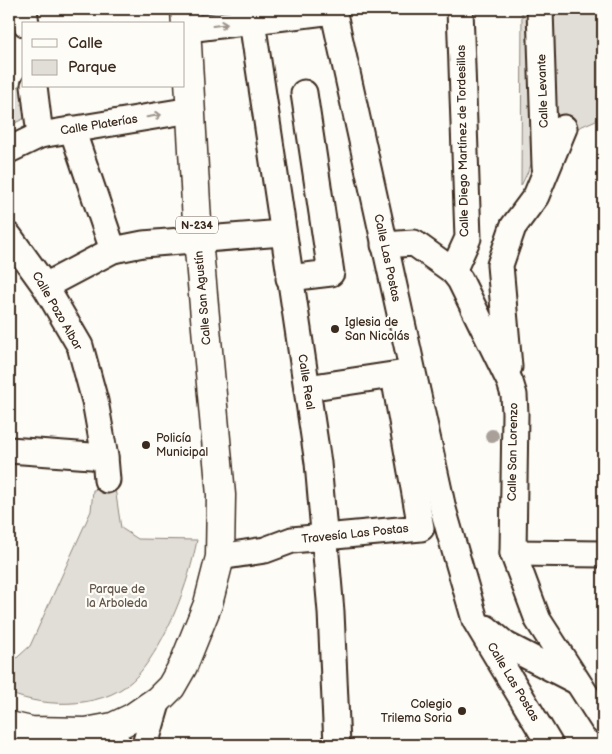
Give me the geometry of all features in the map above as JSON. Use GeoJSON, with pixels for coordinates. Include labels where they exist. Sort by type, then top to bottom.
{"type":"FeatureCollection","features":[{"type":"Feature","properties":{"kind":"main road","name":"Calle San Agustín"},"geometry":{"type":"LineString","coordinates":[[186,19],[198,240],[221,495],[220,558]]}},
{"type":"Feature","properties":{"kind":"main road","name":"N-234"},"geometry":{"type":"LineString","coordinates":[[9,726],[31,732],[110,738],[132,718],[158,700],[171,687],[190,650],[208,604],[220,558]]}},
{"type":"Feature","properties":{"kind":"street"},"geometry":{"type":"LineString","coordinates":[[24,9],[26,22]]}},
{"type":"Feature","properties":{"kind":"street","name":"Calle Diego Martínez de Tordesillas"},"geometry":{"type":"LineString","coordinates":[[453,271],[468,238],[460,9]]}},
{"type":"Feature","properties":{"kind":"street","name":"Calle Levante"},"geometry":{"type":"LineString","coordinates":[[540,9],[545,174]]}},
{"type":"Feature","properties":{"kind":"street","name":"Calle Las Postas"},"geometry":{"type":"LineString","coordinates":[[186,19],[252,21],[333,10],[443,509],[476,620],[550,745]]}},
{"type":"Feature","properties":{"kind":"street","name":"Calle Real"},"geometry":{"type":"LineString","coordinates":[[252,21],[282,233],[307,388],[325,536],[337,745]]}},
{"type":"Feature","properties":{"kind":"street"},"geometry":{"type":"LineString","coordinates":[[34,88],[40,135]]}},
{"type":"Feature","properties":{"kind":"street"},"geometry":{"type":"LineString","coordinates":[[290,278],[331,273],[304,92]]}},
{"type":"Feature","properties":{"kind":"street","name":"Calle Platerías"},"geometry":{"type":"LineString","coordinates":[[9,150],[40,135],[191,110]]}},
{"type":"Feature","properties":{"kind":"street"},"geometry":{"type":"LineString","coordinates":[[510,382],[500,265],[513,228],[536,196],[564,128]]}},
{"type":"Feature","properties":{"kind":"street"},"geometry":{"type":"LineString","coordinates":[[72,129],[112,250]]}},
{"type":"Feature","properties":{"kind":"street"},"geometry":{"type":"LineString","coordinates":[[45,286],[112,250],[143,244],[282,233]]}},
{"type":"Feature","properties":{"kind":"street","name":"Calle Pozo Albar"},"geometry":{"type":"LineString","coordinates":[[9,236],[45,286],[80,346],[95,401],[106,469],[9,450]]}},
{"type":"Feature","properties":{"kind":"street","name":"Calle San Lorenzo"},"geometry":{"type":"LineString","coordinates":[[384,245],[414,243],[453,271],[460,280],[510,382],[515,413],[513,553],[538,620],[603,721]]}},
{"type":"Feature","properties":{"kind":"street"},"geometry":{"type":"LineString","coordinates":[[307,388],[413,376]]}},
{"type":"Feature","properties":{"kind":"street","name":"Travesía Las Postas"},"geometry":{"type":"LineString","coordinates":[[220,558],[265,550],[292,540],[421,528],[396,387],[413,376]]}},
{"type":"Feature","properties":{"kind":"street"},"geometry":{"type":"LineString","coordinates":[[513,553],[603,554]]}},
{"type":"Feature","properties":{"kind":"street","name":"Calle Las Postas"},"geometry":{"type":"LineString","coordinates":[[476,620],[506,646],[576,681]]}},
{"type":"Feature","properties":{"kind":"street"},"geometry":{"type":"LineString","coordinates":[[519,693],[526,680],[535,672],[550,672],[576,681]]}},
{"type":"Feature","properties":{"kind":"street"},"geometry":{"type":"LineString","coordinates":[[145,745],[158,700]]}},
{"type":"Feature","properties":{"kind":"green space"},"geometry":{"type":"Polygon","coordinates":[[[522,9],[603,9],[603,117],[541,144],[521,186],[522,9]]]}},
{"type":"Feature","properties":{"kind":"green space"},"geometry":{"type":"Polygon","coordinates":[[[22,84],[25,118],[9,126],[9,92],[22,84]]]}},
{"type":"Feature","properties":{"kind":"green space","name":"Parque de la Arboleda"},"geometry":{"type":"Polygon","coordinates":[[[115,488],[121,528],[138,539],[197,540],[182,593],[167,629],[149,661],[138,675],[126,686],[111,694],[77,703],[59,703],[41,702],[9,693],[9,665],[30,646],[91,511],[93,490],[115,488]]]}},
{"type":"Feature","properties":{"kind":"place","name":"Iglesia de San Nicolás"},"geometry":{"type":"Point","coordinates":[335,329]}},
{"type":"Feature","properties":{"kind":"place","name":"Policía Municipal"},"geometry":{"type":"Point","coordinates":[146,445]}},
{"type":"Feature","properties":{"kind":"place","name":"Colegio Trilema Soria"},"geometry":{"type":"Point","coordinates":[462,711]}}]}
